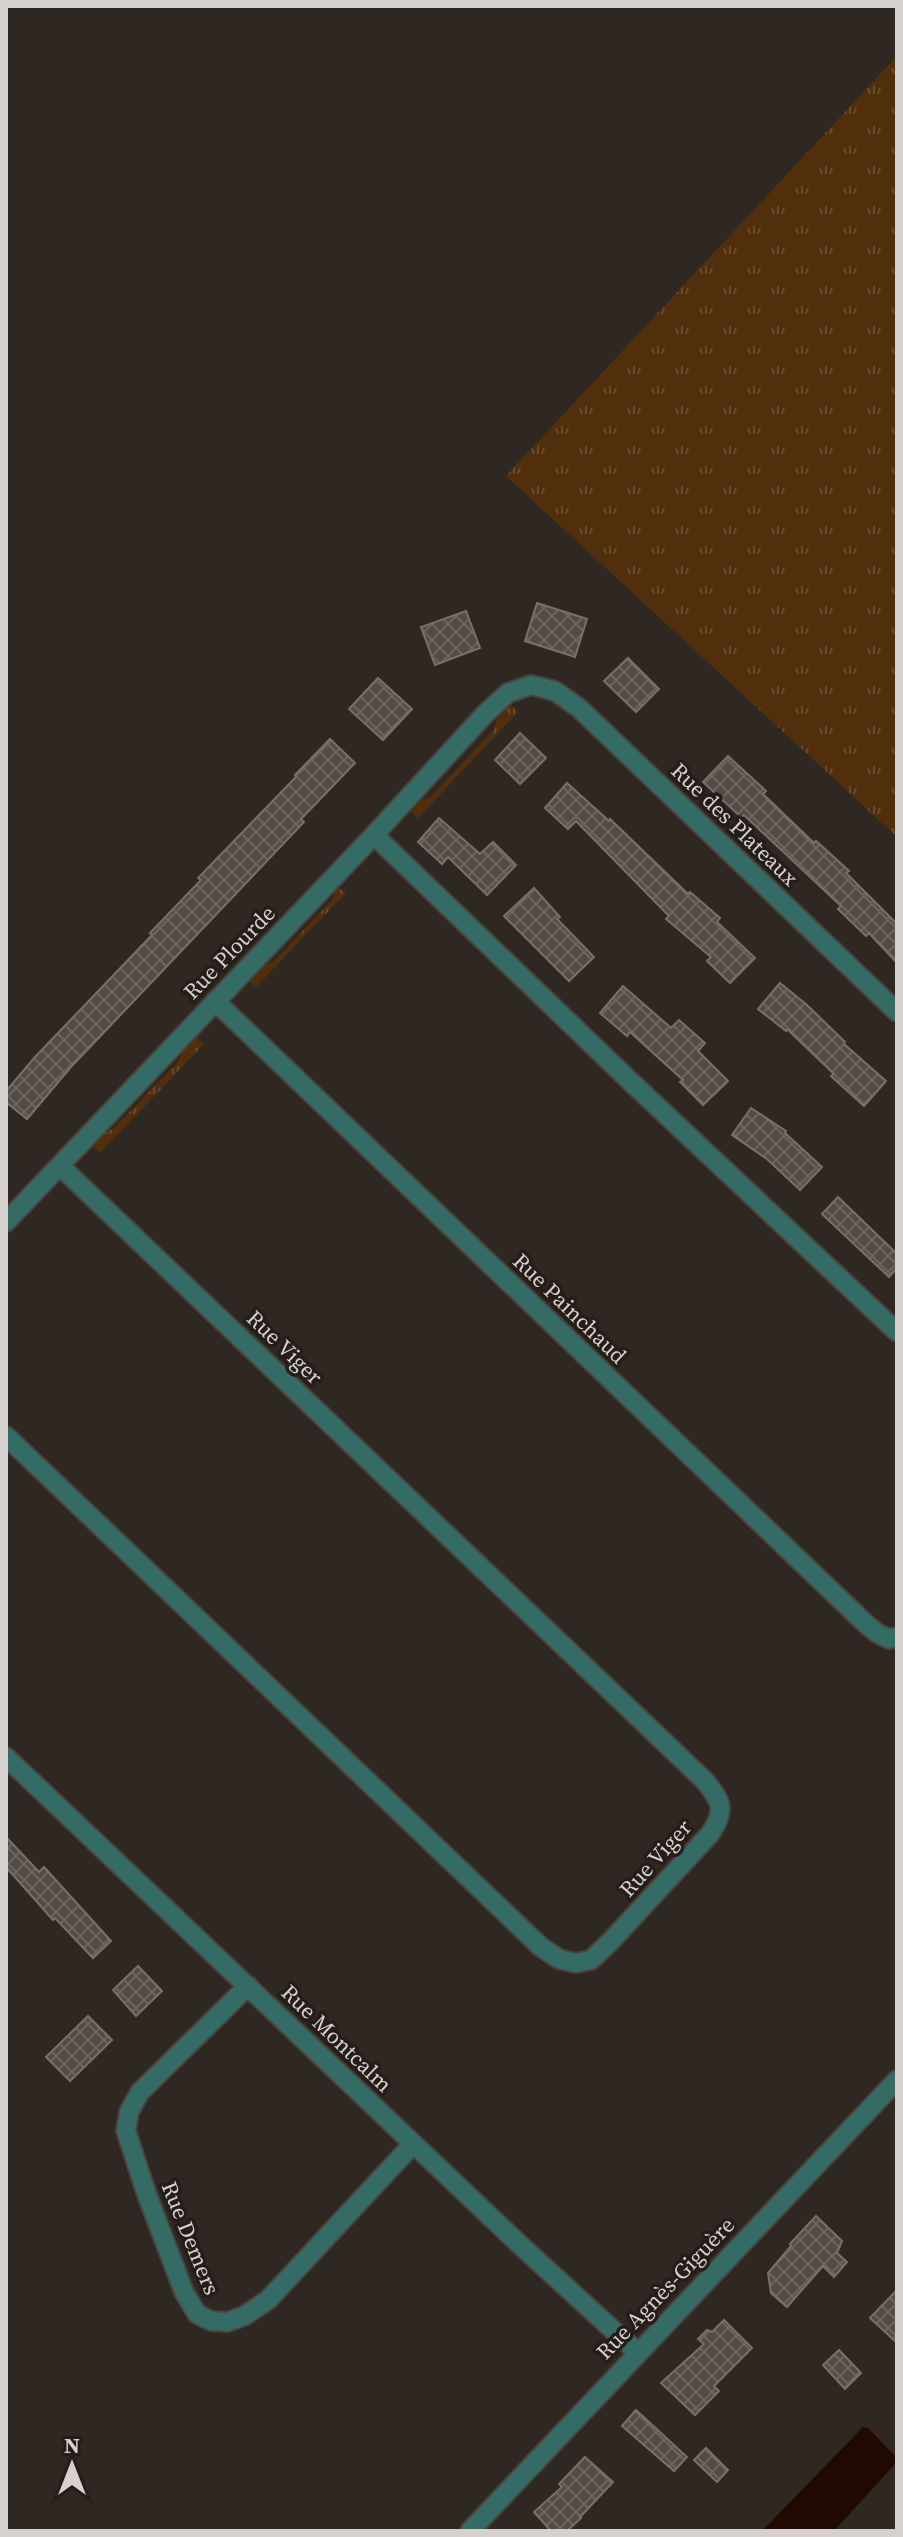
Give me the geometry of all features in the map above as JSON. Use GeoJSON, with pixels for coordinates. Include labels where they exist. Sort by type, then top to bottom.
{"type":"FeatureCollection","features":[{"type":"Feature","properties":{"kind":"street","name":"Rue Plourde"},"geometry":{"type":"LineString","coordinates":[[6,1222],[485,714],[508,693],[531,685]]}},
{"type":"Feature","properties":{"kind":"street","name":"Rue des Plateaux"},"geometry":{"type":"LineString","coordinates":[[531,685],[555,691],[579,708],[897,1012]]}},
{"type":"Feature","properties":{"kind":"street"},"geometry":{"type":"LineString","coordinates":[[374,835],[618,1071],[897,1332]]}},
{"type":"Feature","properties":{"kind":"street","name":"Rue Painchaud"},"geometry":{"type":"LineString","coordinates":[[215,1001],[866,1624],[889,1639],[897,1637]]}},
{"type":"Feature","properties":{"kind":"street","name":"Rue Viger"},"geometry":{"type":"LineString","coordinates":[[6,1436],[541,1947],[559,1959],[576,1963],[591,1960],[720,1820],[721,1806],[705,1781],[60,1166]]}},
{"type":"Feature","properties":{"kind":"street","name":"Rue Montcalm"},"geometry":{"type":"LineString","coordinates":[[6,1757],[637,2352]]}},
{"type":"Feature","properties":{"kind":"street","name":"Rue Demers"},"geometry":{"type":"LineString","coordinates":[[248,1986],[140,2092],[129,2112],[126,2131],[184,2292],[197,2314],[211,2321],[227,2322],[244,2316],[268,2300],[413,2144]]}},
{"type":"Feature","properties":{"kind":"street","name":"Rue Agnès-Giguère"},"geometry":{"type":"LineString","coordinates":[[470,2531],[897,2080]]}},
{"type":"Feature","properties":{"kind":"green space"},"geometry":{"type":"Polygon","coordinates":[[[897,56],[897,837],[506,476],[897,56]]]}},
{"type":"Feature","properties":{"kind":"green space"},"geometry":{"type":"Polygon","coordinates":[[[510,704],[518,712],[418,818],[409,810],[430,797],[493,731],[496,720],[510,704]]]}},
{"type":"Feature","properties":{"kind":"green space"},"geometry":{"type":"Polygon","coordinates":[[[337,887],[346,893],[256,987],[248,979],[259,968],[274,961],[332,900],[337,887]]]}},
{"type":"Feature","properties":{"kind":"green space"},"geometry":{"type":"Polygon","coordinates":[[[194,1035],[204,1044],[100,1153],[91,1144],[104,1132],[113,1129],[179,1061],[183,1048],[194,1035]]]}},
{"type":"Feature","properties":{"kind":"shaded area"},"geometry":{"type":"Polygon","coordinates":[[[863,2427],[868,2428],[895,2456],[895,2464],[834,2531],[762,2531],[863,2427]]]}},
{"type":"Feature","properties":{"kind":"building"},"geometry":{"type":"Polygon","coordinates":[[[537,603],[587,619],[575,657],[525,641],[537,603]]]}},
{"type":"Feature","properties":{"kind":"building"},"geometry":{"type":"Polygon","coordinates":[[[466,611],[480,648],[435,665],[421,627],[466,611]]]}},
{"type":"Feature","properties":{"kind":"building"},"geometry":{"type":"Polygon","coordinates":[[[628,658],[659,689],[636,712],[604,681],[628,658]]]}},
{"type":"Feature","properties":{"kind":"building"},"geometry":{"type":"Polygon","coordinates":[[[378,678],[412,709],[383,740],[349,709],[378,678]]]}},
{"type":"Feature","properties":{"kind":"building"},"geometry":{"type":"Polygon","coordinates":[[[520,733],[546,758],[520,784],[495,760],[520,733]]]}},
{"type":"Feature","properties":{"kind":"building"},"geometry":{"type":"Polygon","coordinates":[[[330,739],[355,763],[301,819],[304,822],[71,1067],[27,1119],[6,1102],[6,1091],[35,1057],[152,935],[150,933],[201,880],[198,878],[330,739]]]}},
{"type":"Feature","properties":{"kind":"building"},"geometry":{"type":"Polygon","coordinates":[[[728,756],[766,791],[763,794],[814,843],[816,841],[849,871],[846,873],[897,924],[897,963],[744,815],[741,817],[703,782],[728,756]]]}},
{"type":"Feature","properties":{"kind":"building"},"geometry":{"type":"Polygon","coordinates":[[[567,783],[610,819],[688,894],[690,892],[720,918],[717,922],[755,958],[730,983],[707,961],[711,957],[666,919],[669,916],[576,821],[568,829],[545,808],[567,783]]]}},
{"type":"Feature","properties":{"kind":"building"},"geometry":{"type":"Polygon","coordinates":[[[439,818],[480,854],[493,842],[516,865],[487,895],[448,857],[442,864],[418,842],[439,818]]]}},
{"type":"Feature","properties":{"kind":"building"},"geometry":{"type":"Polygon","coordinates":[[[534,888],[560,917],[557,919],[594,957],[569,981],[504,916],[534,888]]]}},
{"type":"Feature","properties":{"kind":"building"},"geometry":{"type":"Polygon","coordinates":[[[780,983],[886,1081],[864,1106],[787,1029],[758,1009],[780,983]]]}},
{"type":"Feature","properties":{"kind":"building"},"geometry":{"type":"Polygon","coordinates":[[[623,986],[671,1028],[679,1020],[705,1043],[698,1051],[728,1081],[703,1105],[680,1082],[683,1080],[630,1032],[627,1036],[600,1013],[623,986]]]}},
{"type":"Feature","properties":{"kind":"building"},"geometry":{"type":"Polygon","coordinates":[[[751,1108],[786,1131],[822,1167],[800,1190],[767,1159],[732,1135],[751,1108]]]}},
{"type":"Feature","properties":{"kind":"building"},"geometry":{"type":"Polygon","coordinates":[[[838,1197],[897,1254],[897,1268],[889,1277],[822,1214],[838,1197]]]}},
{"type":"Feature","properties":{"kind":"building"},"geometry":{"type":"Polygon","coordinates":[[[6,1837],[39,1872],[44,1867],[111,1941],[93,1958],[55,1918],[53,1920],[6,1867],[6,1837]]]}},
{"type":"Feature","properties":{"kind":"building"},"geometry":{"type":"Polygon","coordinates":[[[138,1966],[162,1991],[136,2016],[113,1990],[138,1966]]]}},
{"type":"Feature","properties":{"kind":"building"},"geometry":{"type":"Polygon","coordinates":[[[88,2016],[112,2040],[70,2081],[46,2057],[88,2016]]]}},
{"type":"Feature","properties":{"kind":"building"},"geometry":{"type":"Polygon","coordinates":[[[816,2216],[842,2241],[837,2253],[847,2262],[834,2277],[823,2266],[787,2307],[771,2293],[768,2273],[816,2216]]]}},
{"type":"Feature","properties":{"kind":"building"},"geometry":{"type":"Polygon","coordinates":[[[897,2290],[897,2343],[870,2318],[897,2290]]]}},
{"type":"Feature","properties":{"kind":"building"},"geometry":{"type":"Polygon","coordinates":[[[724,2320],[752,2348],[714,2386],[719,2391],[695,2415],[661,2383],[704,2344],[698,2339],[707,2330],[712,2332],[724,2320]]]}},
{"type":"Feature","properties":{"kind":"building"},"geometry":{"type":"Polygon","coordinates":[[[839,2350],[861,2373],[845,2389],[823,2365],[839,2350]]]}},
{"type":"Feature","properties":{"kind":"building"},"geometry":{"type":"Polygon","coordinates":[[[636,2410],[687,2457],[674,2471],[622,2426],[636,2410]]]}},
{"type":"Feature","properties":{"kind":"building"},"geometry":{"type":"Polygon","coordinates":[[[706,2448],[728,2470],[717,2482],[694,2460],[706,2448]]]}},
{"type":"Feature","properties":{"kind":"building"},"geometry":{"type":"Polygon","coordinates":[[[585,2457],[613,2482],[567,2531],[551,2531],[534,2512],[562,2487],[559,2484],[585,2457]]]}}]}
